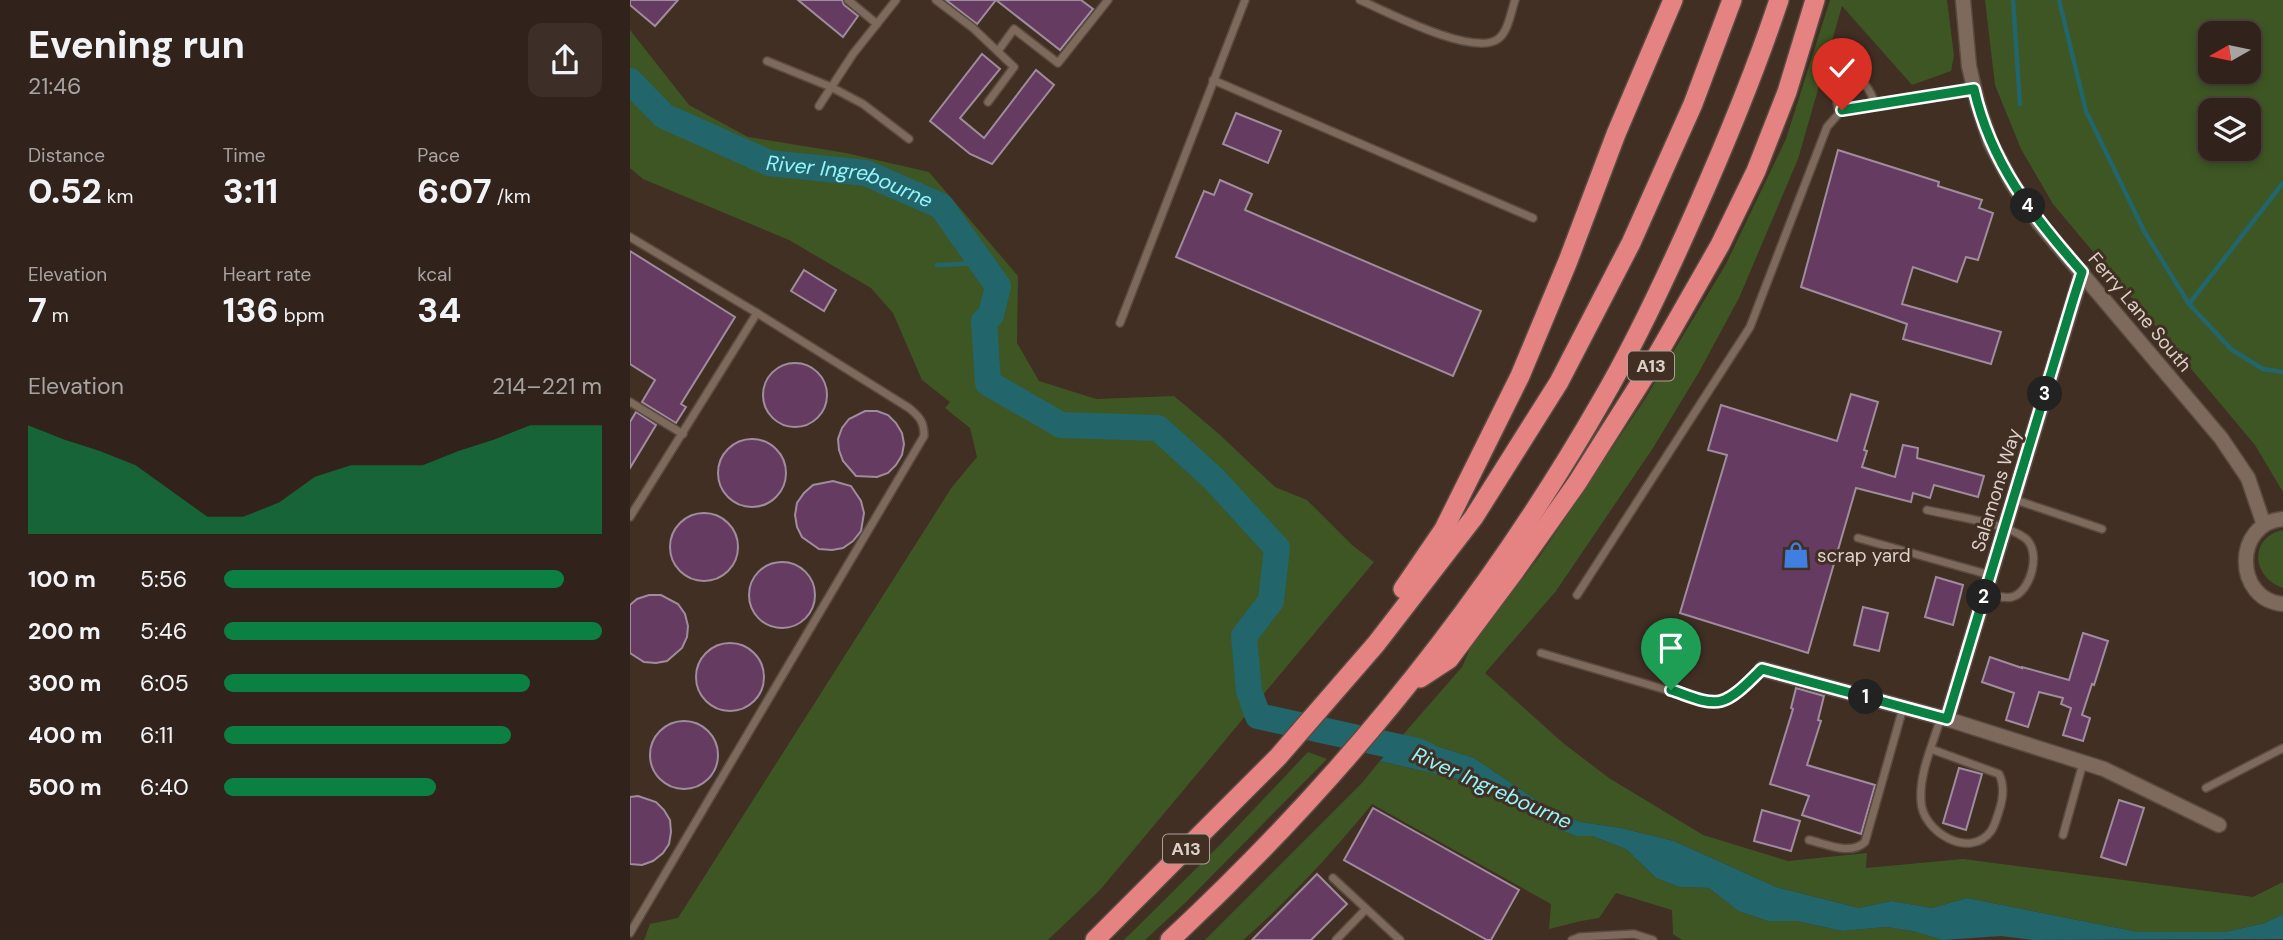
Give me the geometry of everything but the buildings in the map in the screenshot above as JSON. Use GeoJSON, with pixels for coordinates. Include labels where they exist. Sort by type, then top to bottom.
{"type":"FeatureCollection","features":[{"type":"Feature","properties":{"kind":"highway","name":"A13"},"geometry":{"type":"LineString","coordinates":[[1376,643],[1392,605],[1444,529],[1510,398],[1568,261],[1616,134],[1674,0]]}},
{"type":"Feature","properties":{"kind":"highway","name":"A13"},"geometry":{"type":"LineString","coordinates":[[1095,940],[1278,757],[1376,643],[1475,517],[1559,382],[1631,243],[1693,104],[1732,0]]}},
{"type":"Feature","properties":{"kind":"highway","name":"A13"},"geometry":{"type":"LineString","coordinates":[[1170,940],[1271,842],[1332,776],[1404,691],[1512,547],[1604,397],[1669,271],[1731,132],[1779,0]]}},
{"type":"Feature","properties":{"kind":"highway","name":"A13"},"geometry":{"type":"LineString","coordinates":[[1404,691],[1449,659],[1457,649],[1577,483],[1651,366],[1720,245],[1751,181],[1787,92],[1815,0]]}},
{"type":"Feature","properties":{"kind":"street","name":"Ferry Lane South"},"geometry":{"type":"LineString","coordinates":[[1963,0],[1969,66],[1974,89],[1991,144],[2012,183],[2039,223],[2221,438],[2248,478],[2264,525]]}},
{"type":"Feature","properties":{"kind":"street","name":"Salamons Way"},"geometry":{"type":"LineString","coordinates":[[1944,718],[1991,575],[2082,272]]}},
{"type":"Feature","properties":{"kind":"street"},"geometry":{"type":"LineString","coordinates":[[2283,519],[2264,525],[2253,535],[2244,561],[2253,588],[2264,597],[2283,604]]}},
{"type":"Feature","properties":{"kind":"street"},"geometry":{"type":"LineString","coordinates":[[1762,669],[1944,718],[2084,762],[2104,769],[2219,825]]}},
{"type":"Feature","properties":{"kind":"lane"},"geometry":{"type":"LineString","coordinates":[[848,0],[877,24]]}},
{"type":"Feature","properties":{"kind":"lane"},"geometry":{"type":"LineString","coordinates":[[819,106],[853,54],[896,0]]}},
{"type":"Feature","properties":{"kind":"lane"},"geometry":{"type":"LineString","coordinates":[[936,0],[973,28],[1014,67],[989,102]]}},
{"type":"Feature","properties":{"kind":"lane"},"geometry":{"type":"LineString","coordinates":[[998,51],[1014,29],[1058,63],[1108,0]]}},
{"type":"Feature","properties":{"kind":"lane"},"geometry":{"type":"LineString","coordinates":[[1120,323],[1245,0]]}},
{"type":"Feature","properties":{"kind":"lane"},"geometry":{"type":"LineString","coordinates":[[1360,0],[1448,38],[1478,45],[1492,43],[1500,38],[1515,0]]}},
{"type":"Feature","properties":{"kind":"lane"},"geometry":{"type":"LineString","coordinates":[[767,61],[831,87],[863,104],[909,139]]}},
{"type":"Feature","properties":{"kind":"lane"},"geometry":{"type":"LineString","coordinates":[[1839,112],[1837,103],[1844,72],[1848,69],[1853,71],[1872,93],[1875,105]]}},
{"type":"Feature","properties":{"kind":"lane"},"geometry":{"type":"LineString","coordinates":[[1213,80],[1533,218]]}},
{"type":"Feature","properties":{"kind":"lane"},"geometry":{"type":"LineString","coordinates":[[1577,595],[1750,327],[1825,130],[1839,112],[1974,89]]}},
{"type":"Feature","properties":{"kind":"lane"},"geometry":{"type":"LineString","coordinates":[[630,237],[909,408],[920,417],[924,426],[924,436],[630,933]]}},
{"type":"Feature","properties":{"kind":"lane"},"geometry":{"type":"LineString","coordinates":[[630,517],[757,313]]}},
{"type":"Feature","properties":{"kind":"lane"},"geometry":{"type":"LineString","coordinates":[[630,402],[683,434]]}},
{"type":"Feature","properties":{"kind":"lane"},"geometry":{"type":"LineString","coordinates":[[2013,499],[2102,529]]}},
{"type":"Feature","properties":{"kind":"lane"},"geometry":{"type":"LineString","coordinates":[[1927,510],[2005,528],[2030,542],[2034,557],[2031,572],[2020,593],[2011,598],[1985,592]]}},
{"type":"Feature","properties":{"kind":"lane"},"geometry":{"type":"LineString","coordinates":[[1858,538],[1991,575]]}},
{"type":"Feature","properties":{"kind":"lane"},"geometry":{"type":"LineString","coordinates":[[1541,653],[1704,701],[1721,702],[1762,669]]}},
{"type":"Feature","properties":{"kind":"lane"},"geometry":{"type":"LineString","coordinates":[[1809,840],[1848,849],[1859,848],[1865,842],[1903,707]]}},
{"type":"Feature","properties":{"kind":"lane"},"geometry":{"type":"LineString","coordinates":[[1931,749],[1999,774],[2003,789],[2002,803],[1991,832],[1980,840],[1972,842],[1938,834],[1923,813],[1921,789],[1931,749],[1944,718]]}},
{"type":"Feature","properties":{"kind":"lane"},"geometry":{"type":"LineString","coordinates":[[2206,788],[2283,748]]}},
{"type":"Feature","properties":{"kind":"lane"},"geometry":{"type":"LineString","coordinates":[[2063,835],[2084,762]]}},
{"type":"Feature","properties":{"kind":"lane"},"geometry":{"type":"LineString","coordinates":[[1333,878],[1401,940]]}},
{"type":"Feature","properties":{"kind":"lane"},"geometry":{"type":"LineString","coordinates":[[1336,940],[1366,909]]}},
{"type":"Feature","properties":{"kind":"lane"},"geometry":{"type":"LineString","coordinates":[[1572,940],[1580,937],[1634,934],[1653,940]]}},
{"type":"Feature","properties":{"kind":"green space"},"geometry":{"type":"Polygon","coordinates":[[[1830,0],[1947,0],[1954,56],[1951,71],[1912,85],[1842,6],[1798,159],[1739,298],[1699,372],[1653,448],[1556,591],[1485,673],[1563,743],[1609,778],[1703,835],[1788,861],[1867,853],[1866,868],[1963,859],[2253,897],[2283,882],[2283,914],[2265,923],[2225,932],[2138,932],[1967,898],[1932,908],[1892,901],[1859,908],[1776,887],[1674,841],[1621,828],[1581,822],[1557,814],[1474,758],[1401,737],[1462,667],[1472,644],[1540,556],[1645,399],[1726,264],[1786,139],[1830,0]]]}},
{"type":"Feature","properties":{"kind":"green space"},"geometry":{"type":"Polygon","coordinates":[[[1985,0],[2283,0],[2283,492],[2255,445],[2053,204],[2021,149],[1995,85],[1985,0]]]}},
{"type":"Feature","properties":{"kind":"green space"},"geometry":{"type":"Polygon","coordinates":[[[630,30],[689,105],[748,137],[846,153],[929,172],[1018,276],[1017,343],[1039,381],[1096,399],[1174,396],[1275,487],[1307,500],[1352,545],[1374,562],[1100,890],[1048,940],[644,940],[650,924],[678,918],[952,487],[977,457],[970,428],[945,408],[950,402],[922,380],[893,313],[871,288],[789,240],[643,179],[630,168],[630,30]]]}},
{"type":"Feature","properties":{"kind":"green space"},"geometry":{"type":"Polygon","coordinates":[[[2283,530],[2283,588],[2272,583],[2265,575],[2258,557],[2264,540],[2283,530]]]}},
{"type":"Feature","properties":{"kind":"green space"},"geometry":{"type":"Polygon","coordinates":[[[1308,752],[1327,759],[1145,940],[1124,940],[1221,844],[1308,752]]]}},
{"type":"Feature","properties":{"kind":"green space"},"geometry":{"type":"Polygon","coordinates":[[[1380,761],[1457,779],[1558,829],[1576,836],[1592,836],[1626,849],[1656,878],[1679,887],[1709,888],[1738,911],[1768,921],[1797,921],[1842,931],[1886,927],[1943,940],[1682,940],[1673,934],[1672,910],[1616,893],[1599,918],[1549,929],[1551,904],[1372,804],[1310,875],[1243,940],[1205,940],[1361,784],[1380,761]]]}},
{"type":"Feature","properties":{"kind":"water"},"geometry":{"type":"Polygon","coordinates":[[[1401,737],[1474,758],[1557,814],[1581,822],[1621,828],[1674,841],[1776,887],[1859,908],[1892,901],[1932,908],[1967,898],[2138,932],[2225,932],[2265,923],[2283,914],[2283,939],[2033,940],[2001,936],[1943,940],[1886,927],[1842,931],[1797,921],[1768,921],[1738,911],[1709,888],[1679,887],[1656,878],[1626,849],[1592,836],[1576,836],[1558,829],[1457,779],[1380,761],[1401,737]]]}},
{"type":"Feature","properties":{"kind":"waterway"},"geometry":{"type":"LineString","coordinates":[[2013,0],[2020,104]]}},
{"type":"Feature","properties":{"kind":"waterway"},"geometry":{"type":"LineString","coordinates":[[2059,0],[2086,111],[2144,231],[2189,304],[2232,350],[2263,369],[2283,372]]}},
{"type":"Feature","properties":{"kind":"waterway","name":"River Ingrebourne"},"geometry":{"type":"LineString","coordinates":[[630,81],[664,116],[769,163],[866,173],[941,206],[998,286],[991,315],[984,321],[988,383],[1061,425],[1158,428],[1214,479],[1277,548],[1271,601],[1244,636],[1249,691],[1258,716],[1426,755]]}},
{"type":"Feature","properties":{"kind":"waterway"},"geometry":{"type":"LineString","coordinates":[[2189,304],[2283,183]]}},
{"type":"Feature","properties":{"kind":"waterway"},"geometry":{"type":"LineString","coordinates":[[937,265],[982,263]]}},
{"type":"Feature","properties":{"kind":"place","name":"scrap yard"},"geometry":{"type":"Point","coordinates":[1796,555]}},
{"type":"Feature","properties":{"kind":"route"},"geometry":{"type":"LineString","coordinates":[[1671,690],[1704,701],[1721,702],[1762,669],[1947,719],[2082,272],[2039,223],[2012,183],[1991,144],[1974,89],[1842,110]]}}]}
